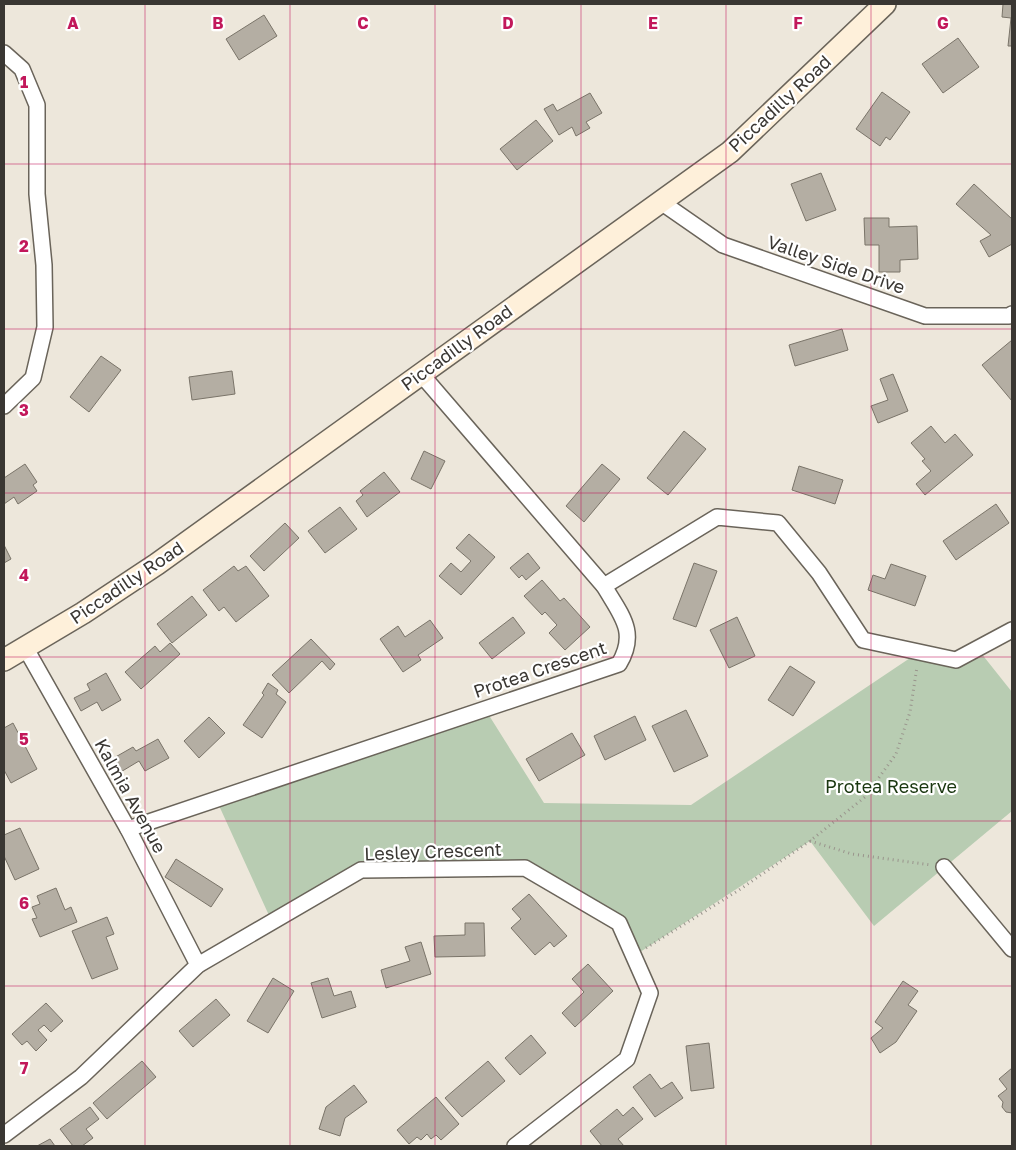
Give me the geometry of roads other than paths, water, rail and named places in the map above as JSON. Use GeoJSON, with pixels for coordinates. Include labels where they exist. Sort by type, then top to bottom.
{"type":"FeatureCollection","features":[{"type":"Feature","properties":{"kind":"main road","name":"Piccadilly Road"},"geometry":{"type":"LineString","coordinates":[[4,660],[84,613],[157,564],[730,152],[885,4]]}},
{"type":"Feature","properties":{"kind":"street"},"geometry":{"type":"LineString","coordinates":[[4,53],[22,69],[37,105],[37,194],[44,265],[46,327],[33,378],[4,406]]}},
{"type":"Feature","properties":{"kind":"street","name":"Valley Side Drive"},"geometry":{"type":"LineString","coordinates":[[661,202],[723,245],[924,316],[1009,316],[1012,314]]}},
{"type":"Feature","properties":{"kind":"street","name":"Protea Crescent"},"geometry":{"type":"LineString","coordinates":[[128,828],[619,664],[628,650],[626,624],[604,586],[421,374]]}},
{"type":"Feature","properties":{"kind":"street"},"geometry":{"type":"LineString","coordinates":[[604,586],[717,516],[778,522],[818,573],[863,640],[956,660],[1012,630]]}},
{"type":"Feature","properties":{"kind":"street","name":"Kalmia Avenue"},"geometry":{"type":"LineString","coordinates":[[25,647],[128,828],[198,965]]}},
{"type":"Feature","properties":{"kind":"street"},"geometry":{"type":"LineString","coordinates":[[944,867],[1012,949]]}},
{"type":"Feature","properties":{"kind":"street","name":"Lesley Crescent"},"geometry":{"type":"LineString","coordinates":[[4,1135],[81,1077],[198,965],[361,870],[525,868],[619,923],[650,993],[627,1059],[515,1146]]}},
{"type":"Feature","properties":{"kind":"park label","name":"Protea Reserve"},"geometry":{"type":"Point","coordinates":[891,787]}}]}
